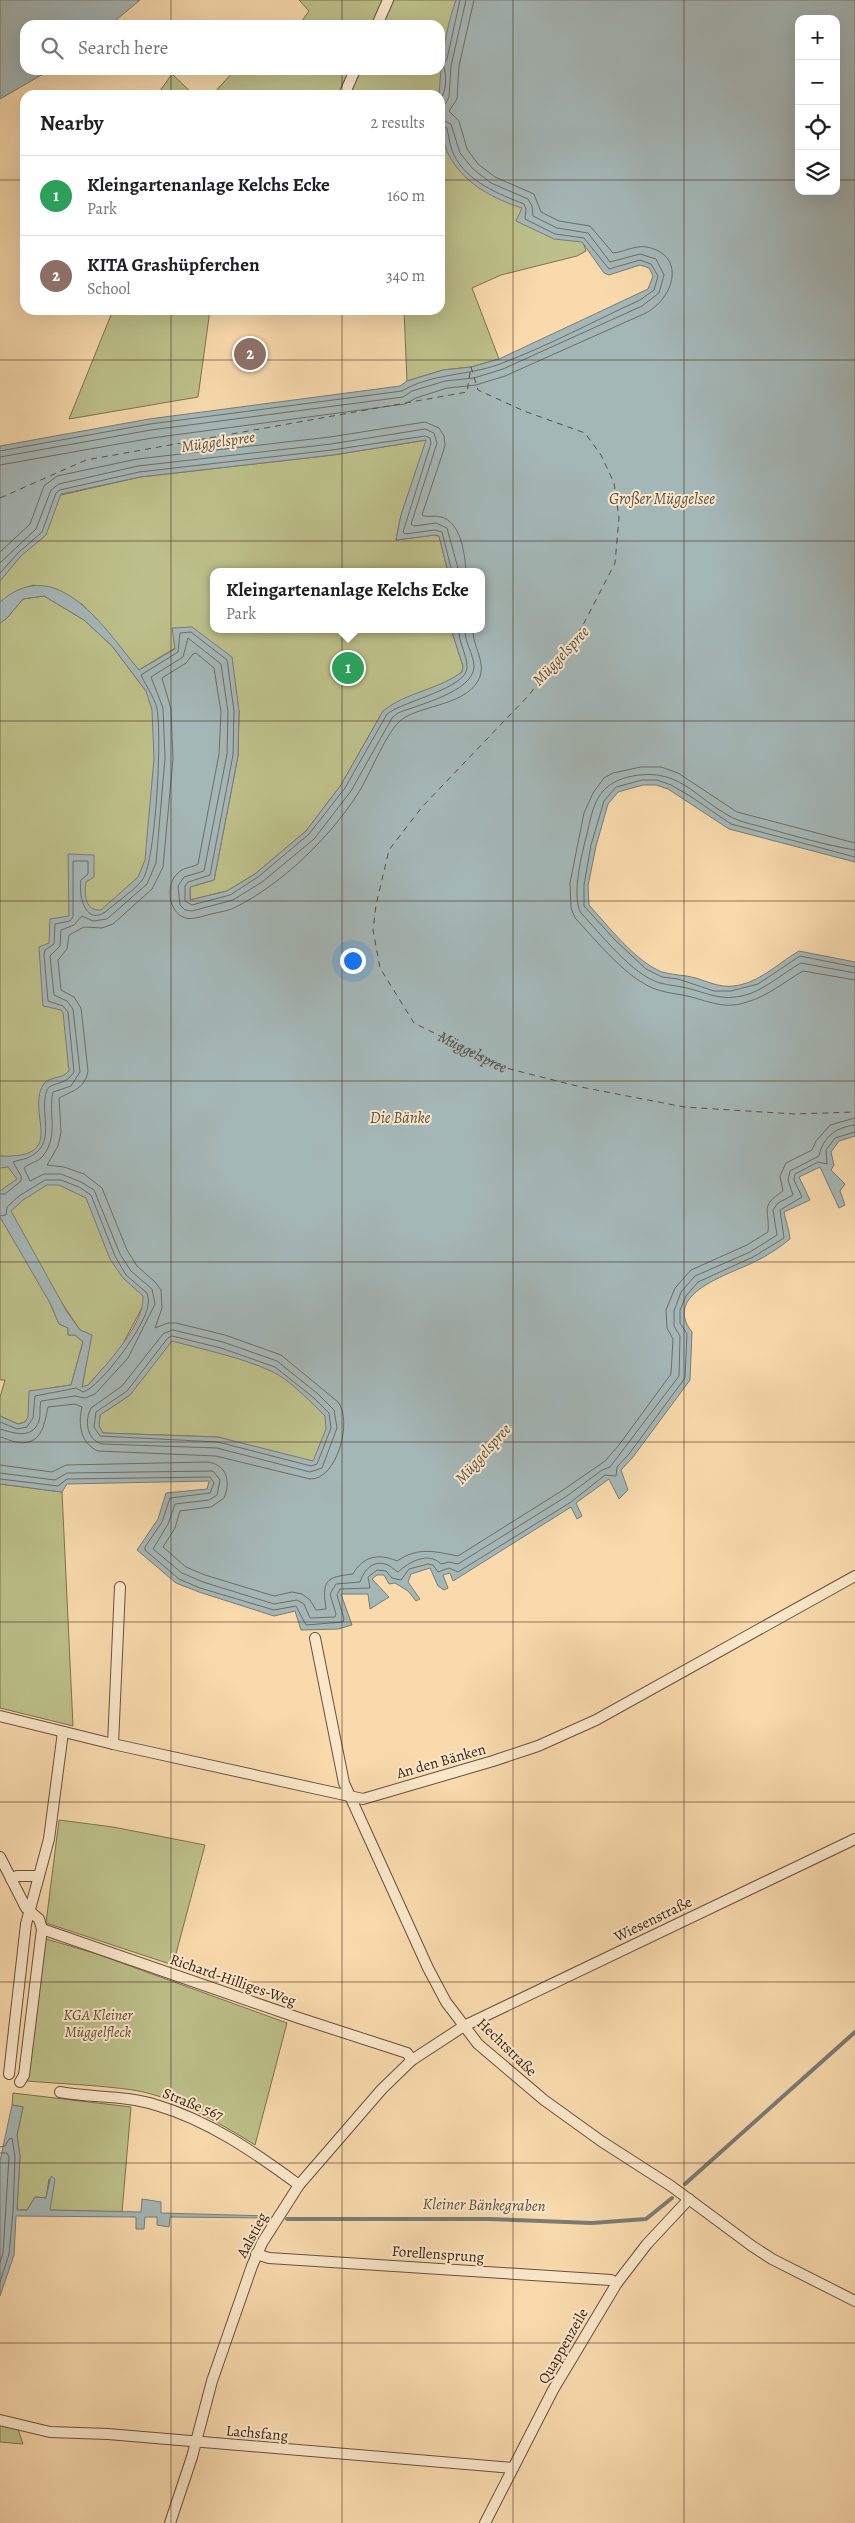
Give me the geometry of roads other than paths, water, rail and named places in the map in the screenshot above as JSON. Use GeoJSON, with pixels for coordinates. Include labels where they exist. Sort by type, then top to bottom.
{"type":"FeatureCollection","features":[{"type":"Feature","properties":{"kind":"street"},"geometry":{"type":"LineString","coordinates":[[379,20],[388,0]]}},
{"type":"Feature","properties":{"kind":"street"},"geometry":{"type":"LineString","coordinates":[[346,90],[353,75]]}},
{"type":"Feature","properties":{"kind":"street","name":"An den Bänken"},"geometry":{"type":"LineString","coordinates":[[0,1716],[113,1744],[350,1798],[363,1799],[538,1746],[596,1720],[855,1576]]}},
{"type":"Feature","properties":{"kind":"street"},"geometry":{"type":"LineString","coordinates":[[113,1744],[120,1587]]}},
{"type":"Feature","properties":{"kind":"street","name":"Hechtstraße"},"geometry":{"type":"LineString","coordinates":[[315,1638],[344,1783],[428,1968],[446,2002],[464,2026],[489,2054],[544,2100],[601,2141],[689,2199],[772,2259],[855,2301]]}},
{"type":"Feature","properties":{"kind":"street"},"geometry":{"type":"LineString","coordinates":[[9,2074],[23,1943],[29,1910],[49,1839],[63,1732]]}},
{"type":"Feature","properties":{"kind":"street","name":"Wiesenstraße"},"geometry":{"type":"LineString","coordinates":[[464,2026],[855,1839]]}},
{"type":"Feature","properties":{"kind":"street"},"geometry":{"type":"LineString","coordinates":[[0,1857],[29,1910],[39,1919],[42,1929],[24,2075],[20,2082]]}},
{"type":"Feature","properties":{"kind":"street"},"geometry":{"type":"LineString","coordinates":[[11,1879],[17,1876],[38,1876]]}},
{"type":"Feature","properties":{"kind":"street","name":"Richard-Hilliges-Weg"},"geometry":{"type":"LineString","coordinates":[[42,1929],[290,2015],[407,2053],[412,2060]]}},
{"type":"Feature","properties":{"kind":"street","name":"Aalstieg"},"geometry":{"type":"LineString","coordinates":[[170,2523],[212,2381],[256,2254],[299,2186],[382,2089],[412,2060],[464,2026]]}},
{"type":"Feature","properties":{"kind":"street","name":"Straße 567"},"geometry":{"type":"LineString","coordinates":[[60,2092],[155,2104],[224,2133],[253,2150],[299,2186]]}},
{"type":"Feature","properties":{"kind":"street","name":"Quappenzeile"},"geometry":{"type":"LineString","coordinates":[[485,2523],[554,2390],[617,2283],[647,2244],[689,2199]]}},
{"type":"Feature","properties":{"kind":"street","name":"Forellensprung"},"geometry":{"type":"LineString","coordinates":[[256,2254],[269,2258],[611,2280],[617,2283]]}},
{"type":"Feature","properties":{"kind":"street","name":"Lachsfang"},"geometry":{"type":"LineString","coordinates":[[0,2420],[50,2432],[108,2434],[195,2443],[513,2468]]}},
{"type":"Feature","properties":{"kind":"water"},"geometry":{"type":"Polygon","coordinates":[[[0,0],[140,0],[116,20],[20,20],[20,75],[41,75],[0,99],[0,0]]]}},
{"type":"Feature","properties":{"kind":"water"},"geometry":{"type":"Polygon","coordinates":[[[456,0],[855,0],[855,862],[729,829],[668,789],[656,785],[643,785],[618,792],[608,804],[596,846],[588,886],[589,905],[632,952],[662,972],[692,977],[717,985],[734,986],[756,979],[799,951],[855,962],[855,1136],[839,1141],[831,1152],[834,1165],[831,1170],[845,1184],[840,1191],[845,1205],[839,1208],[820,1167],[799,1177],[810,1200],[784,1212],[790,1239],[754,1262],[703,1287],[692,1296],[685,1306],[685,1318],[692,1332],[690,1380],[633,1457],[621,1470],[628,1490],[619,1499],[609,1479],[576,1503],[582,1516],[577,1519],[571,1507],[453,1581],[450,1573],[443,1575],[448,1588],[444,1590],[438,1586],[430,1568],[411,1574],[408,1582],[420,1599],[416,1601],[408,1591],[395,1583],[389,1584],[384,1575],[377,1575],[372,1579],[389,1597],[370,1609],[368,1594],[341,1594],[352,1625],[338,1629],[301,1630],[295,1611],[274,1616],[199,1592],[176,1583],[137,1550],[158,1519],[166,1493],[207,1489],[209,1481],[67,1484],[62,1492],[0,1484],[0,1416],[18,1424],[25,1422],[28,1417],[29,1391],[71,1385],[83,1342],[75,1335],[68,1335],[68,1328],[59,1324],[50,1303],[0,1217],[0,1191],[17,1179],[8,1167],[0,1168],[0,1156],[21,1155],[33,1150],[39,1142],[41,1133],[39,1096],[43,1085],[48,1080],[62,1076],[69,1071],[63,1013],[61,1010],[43,1006],[39,947],[49,943],[50,919],[69,916],[68,854],[94,855],[94,877],[86,882],[85,892],[89,905],[96,910],[101,910],[138,877],[145,860],[154,759],[152,710],[146,691],[112,646],[84,620],[44,596],[23,599],[7,618],[0,623],[0,602],[21,589],[42,586],[61,591],[79,602],[96,618],[139,670],[175,649],[172,628],[192,627],[232,657],[239,711],[238,756],[214,880],[190,887],[190,900],[227,891],[255,874],[306,831],[341,785],[383,711],[402,699],[443,683],[462,672],[463,666],[453,633],[485,633],[485,568],[447,568],[439,536],[396,540],[401,515],[426,440],[333,455],[140,477],[61,494],[46,535],[21,556],[0,581],[0,446],[149,419],[400,386],[407,381],[443,370],[471,367],[499,359],[648,289],[653,276],[649,268],[640,265],[609,275],[604,273],[582,242],[554,239],[516,221],[522,208],[482,190],[457,168],[445,146],[445,90],[440,90],[441,75],[445,75],[445,42],[456,0]],[[47,1185],[23,1200],[11,1211],[67,1312],[80,1330],[92,1335],[82,1387],[88,1385],[123,1344],[138,1319],[143,1296],[123,1278],[110,1259],[86,1198],[59,1185],[47,1185]],[[172,1341],[130,1395],[100,1415],[99,1426],[103,1433],[218,1437],[313,1461],[326,1429],[325,1416],[285,1379],[271,1371],[235,1358],[172,1341]]]}},
{"type":"Feature","properties":{"kind":"water"},"geometry":{"type":"Polygon","coordinates":[[[12,2105],[23,2107],[17,2135],[20,2156],[17,2210],[27,2210],[35,2197],[46,2198],[51,2176],[55,2179],[50,2210],[141,2212],[142,2199],[161,2202],[161,2213],[269,2216],[269,2218],[170,2217],[169,2227],[157,2225],[157,2217],[145,2217],[144,2229],[136,2229],[136,2217],[16,2216],[14,2255],[0,2296],[0,2161],[12,2105]]]}},
{"type":"Feature","properties":{"kind":"waterway","name":"Kleiner Bänkegraben"},"geometry":{"type":"LineString","coordinates":[[685,2184],[855,2032]]}},
{"type":"Feature","properties":{"kind":"waterway","name":"Kleiner Bänkegraben"},"geometry":{"type":"LineString","coordinates":[[287,2219],[489,2219],[592,2223],[646,2219],[672,2198]]}},
{"type":"Feature","properties":{"kind":"place","name":"KITA Grashüpferchen"},"geometry":{"type":"Point","coordinates":[250,354]}},
{"type":"Feature","properties":{"kind":"place","name":"Kleingartenanlage Kelchs Ecke"},"geometry":{"type":"Point","coordinates":[348,668]}},
{"type":"Feature","properties":{"kind":"water label","name":"Müggelspree"},"geometry":{"type":"Point","coordinates":[218,442]}},
{"type":"Feature","properties":{"kind":"water label","name":"Großer Müggelsee"},"geometry":{"type":"Point","coordinates":[662,499]}},
{"type":"Feature","properties":{"kind":"water label","name":"Müggelspree"},"geometry":{"type":"Point","coordinates":[561,656]}},
{"type":"Feature","properties":{"kind":"water label","name":"Müggelspree"},"geometry":{"type":"Point","coordinates":[471,1055]}},
{"type":"Feature","properties":{"kind":"water label","name":"Die Bänke"},"geometry":{"type":"Point","coordinates":[400,1118]}},
{"type":"Feature","properties":{"kind":"water label","name":"Müggelspree"},"geometry":{"type":"Point","coordinates":[483,1454]}},
{"type":"Feature","properties":{"kind":"park label","name":"KGA Kleiner Müggelfleck"},"geometry":{"type":"Point","coordinates":[98,2024]}}]}
